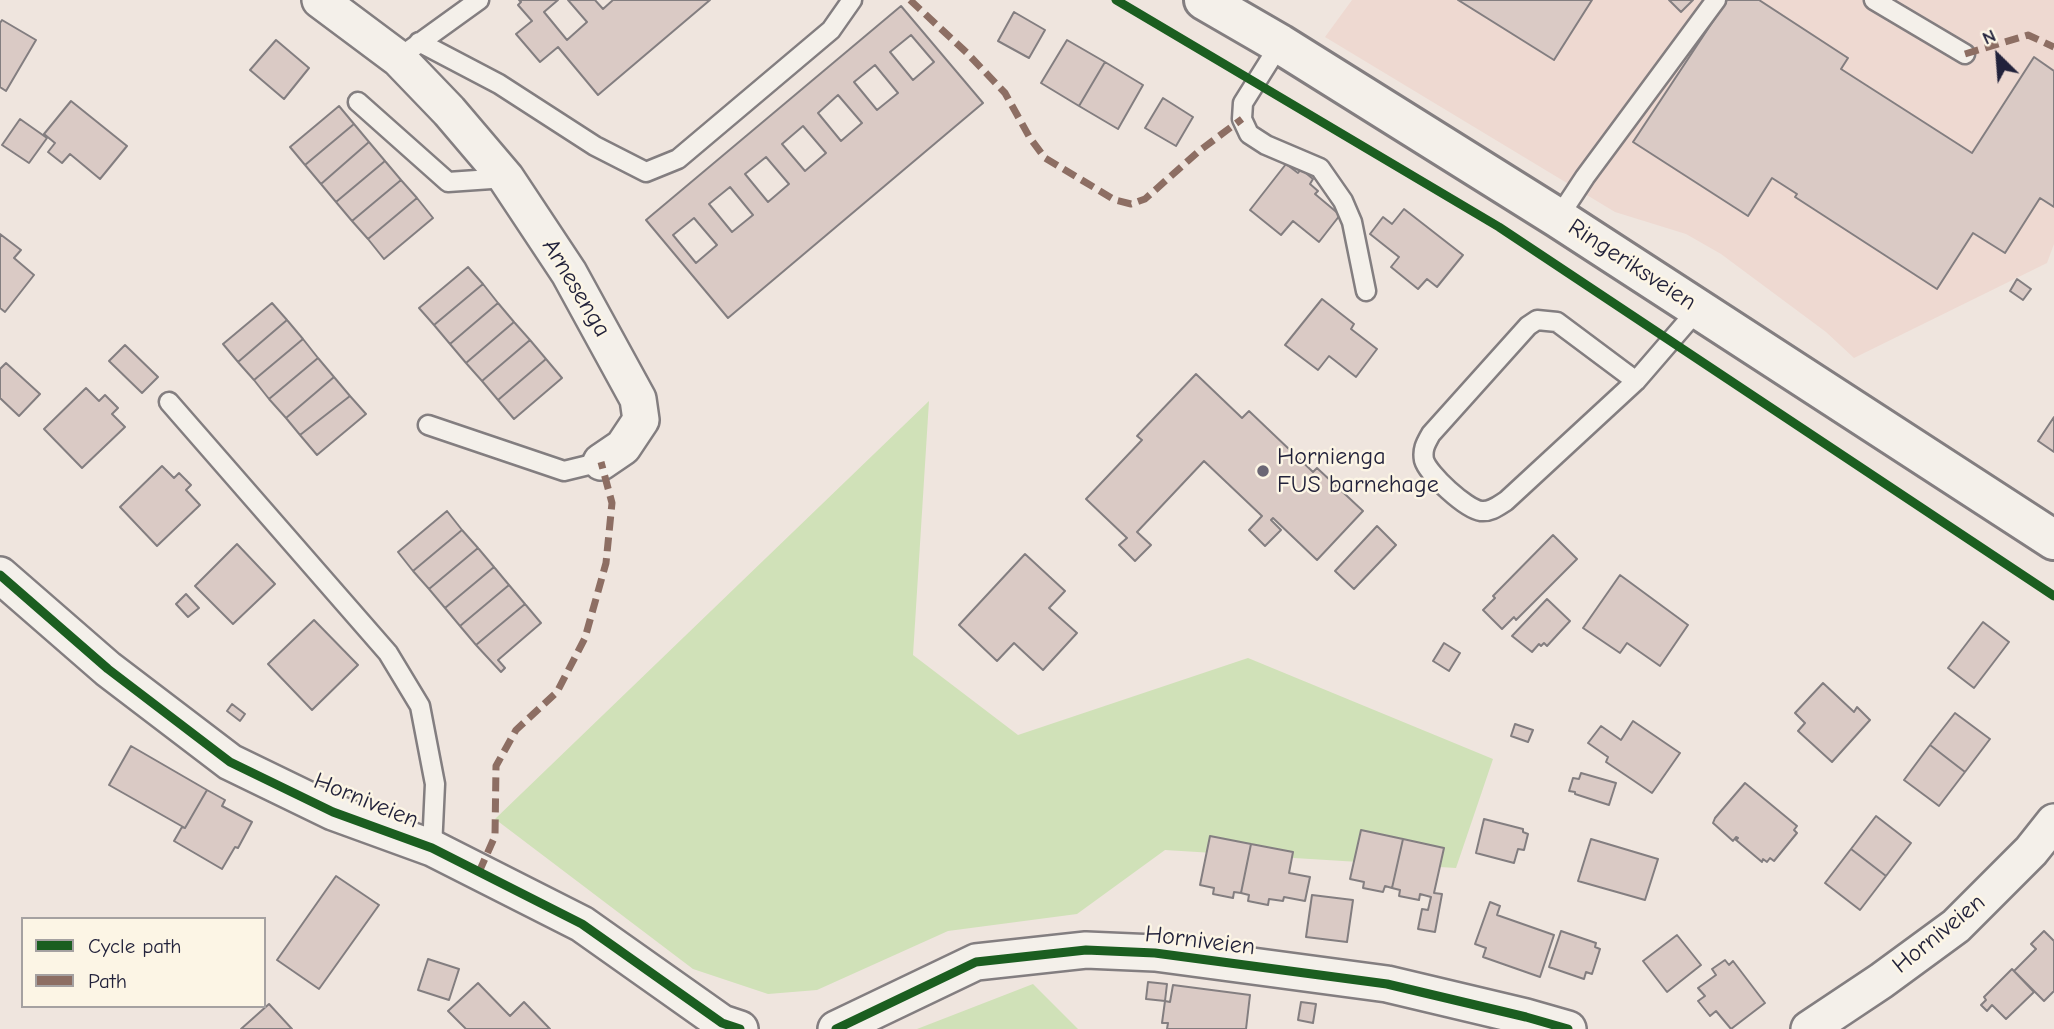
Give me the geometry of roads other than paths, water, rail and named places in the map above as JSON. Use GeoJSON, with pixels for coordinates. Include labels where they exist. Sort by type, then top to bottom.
{"type":"FeatureCollection","features":[{"type":"Feature","properties":{"kind":"main road","name":"Ringeriksveien"},"geometry":{"type":"LineString","coordinates":[[1204,0],[1280,44],[1558,218],[2054,540]]}},
{"type":"Feature","properties":{"kind":"street","name":"Arnesenga"},"geometry":{"type":"LineString","coordinates":[[320,0],[409,51],[449,111],[506,178],[569,273],[638,399],[641,420],[623,447],[601,462]]}},
{"type":"Feature","properties":{"kind":"street","name":"Horniveien"},"geometry":{"type":"LineString","coordinates":[[0,575],[108,669],[230,762],[333,812],[432,848],[582,924],[722,1023],[740,1029]]}},
{"type":"Feature","properties":{"kind":"street","name":"Horniveien"},"geometry":{"type":"LineString","coordinates":[[1809,1029],[1956,926],[2031,851],[2054,822]]}},
{"type":"Feature","properties":{"kind":"street","name":"Horniveien"},"geometry":{"type":"LineString","coordinates":[[836,1029],[976,961],[1086,950],[1155,953],[1387,984],[1568,1029]]}},
{"type":"Feature","properties":{"kind":"lane"},"geometry":{"type":"LineString","coordinates":[[409,51],[479,0]]}},
{"type":"Feature","properties":{"kind":"lane"},"geometry":{"type":"LineString","coordinates":[[409,51],[499,84],[595,146],[646,172],[678,159],[831,30],[852,0]]}},
{"type":"Feature","properties":{"kind":"lane"},"geometry":{"type":"LineString","coordinates":[[1558,218],[1585,177],[1716,0]]}},
{"type":"Feature","properties":{"kind":"lane"},"geometry":{"type":"LineString","coordinates":[[1874,0],[1965,54]]}},
{"type":"Feature","properties":{"kind":"lane"},"geometry":{"type":"LineString","coordinates":[[1280,44],[1243,103],[1242,119],[1249,134],[1266,145],[1320,168],[1342,201],[1352,222],[1366,291]]}},
{"type":"Feature","properties":{"kind":"lane"},"geometry":{"type":"LineString","coordinates":[[358,102],[448,182],[506,178]]}},
{"type":"Feature","properties":{"kind":"lane"},"geometry":{"type":"LineString","coordinates":[[1636,382],[1558,322],[1537,320],[1519,336],[1431,434],[1423,448],[1424,461],[1430,472],[1469,508],[1481,511],[1493,509],[1506,501],[1636,382],[1699,308]]}},
{"type":"Feature","properties":{"kind":"lane"},"geometry":{"type":"LineString","coordinates":[[169,402],[388,653],[420,706],[435,784],[432,848]]}},
{"type":"Feature","properties":{"kind":"lane","name":"Arnesenga"},"geometry":{"type":"LineString","coordinates":[[428,425],[564,471],[601,462]]}},
{"type":"Feature","properties":{"kind":"place","name":"Hornienga FUS barnehage"},"geometry":{"type":"Point","coordinates":[1263,471]}}]}
